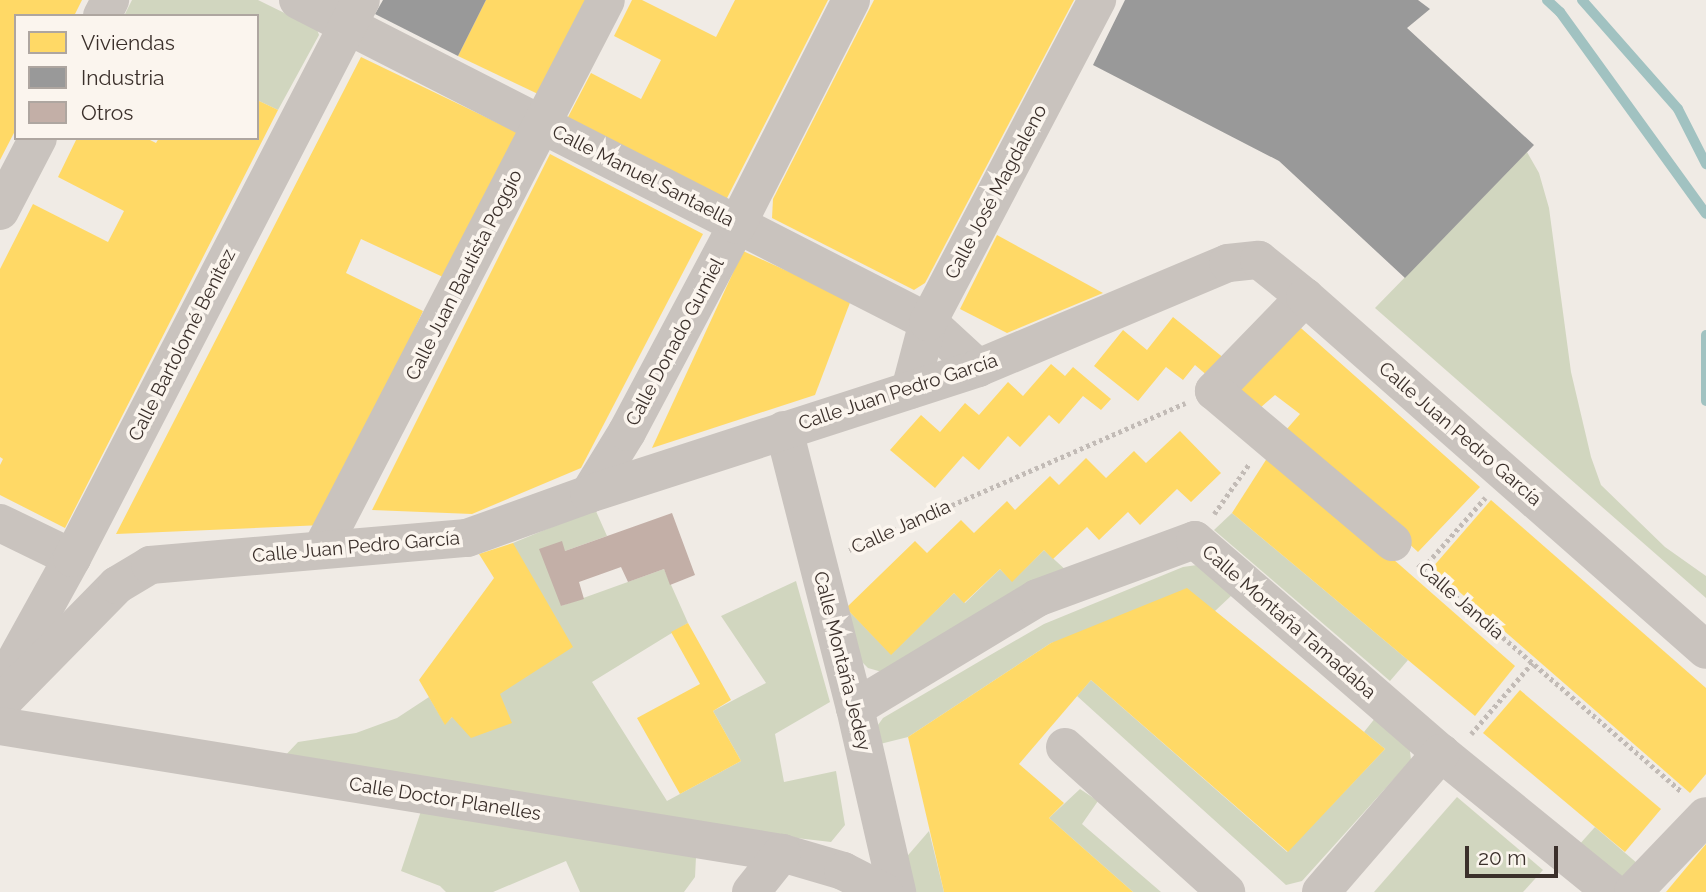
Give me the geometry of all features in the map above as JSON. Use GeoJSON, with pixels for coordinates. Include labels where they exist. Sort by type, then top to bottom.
{"type":"FeatureCollection","features":[{"type":"Feature","properties":{"kind":"street","name":"Calle Manuel Santaella"},"geometry":{"type":"LineString","coordinates":[[298,0],[354,13],[542,124],[928,322],[978,368]]}},
{"type":"Feature","properties":{"kind":"street","name":"Calle Juan Bautista Poggio"},"geometry":{"type":"LineString","coordinates":[[321,550],[607,0]]}},
{"type":"Feature","properties":{"kind":"street","name":"Calle Donado Gumiel"},"geometry":{"type":"LineString","coordinates":[[589,494],[627,432],[737,225],[851,0]]}},
{"type":"Feature","properties":{"kind":"street","name":"Calle José Magdaleno"},"geometry":{"type":"LineString","coordinates":[[910,390],[928,322],[1097,0]]}},
{"type":"Feature","properties":{"kind":"street","name":"Calle Bartolomé Benítez"},"geometry":{"type":"LineString","coordinates":[[0,688],[72,558],[354,13]]}},
{"type":"Feature","properties":{"kind":"street"},"geometry":{"type":"LineString","coordinates":[[0,211],[37,140]]}},
{"type":"Feature","properties":{"kind":"street","name":"Calle Juan Pedro García"},"geometry":{"type":"LineString","coordinates":[[0,704],[117,585],[150,565],[467,538],[589,494],[978,368],[1228,263],[1259,260],[1305,297],[1706,650]]}},
{"type":"Feature","properties":{"kind":"street"},"geometry":{"type":"LineString","coordinates":[[1305,297],[1214,390],[1393,542]]}},
{"type":"Feature","properties":{"kind":"street","name":"Calle Montaña Jedey"},"geometry":{"type":"LineString","coordinates":[[784,430],[855,708],[897,892]]}},
{"type":"Feature","properties":{"kind":"street"},"geometry":{"type":"LineString","coordinates":[[0,523],[72,558]]}},
{"type":"Feature","properties":{"kind":"street","name":"Calle Montaña Tamadaba"},"geometry":{"type":"LineString","coordinates":[[855,708],[1037,598],[1195,540],[1446,756],[1612,892]]}},
{"type":"Feature","properties":{"kind":"street","name":"Calle Doctor Planelles"},"geometry":{"type":"LineString","coordinates":[[0,726],[782,853],[843,871],[884,892]]}},
{"type":"Feature","properties":{"kind":"street"},"geometry":{"type":"LineString","coordinates":[[1065,747],[1226,892]]}},
{"type":"Feature","properties":{"kind":"street"},"geometry":{"type":"LineString","coordinates":[[1321,892],[1446,756]]}},
{"type":"Feature","properties":{"kind":"street"},"geometry":{"type":"LineString","coordinates":[[1633,892],[1696,806]]}},
{"type":"Feature","properties":{"kind":"street"},"geometry":{"type":"LineString","coordinates":[[751,892],[782,853]]}},
{"type":"Feature","properties":{"kind":"path","name":"Calle Jandía"},"geometry":{"type":"LineString","coordinates":[[818,564],[1214,390]]}},
{"type":"Feature","properties":{"kind":"path"},"geometry":{"type":"LineString","coordinates":[[1195,540],[1269,437]]}},
{"type":"Feature","properties":{"kind":"path"},"geometry":{"type":"LineString","coordinates":[[1423,568],[1506,474]]}},
{"type":"Feature","properties":{"kind":"path","name":"Calle Jandía"},"geometry":{"type":"LineString","coordinates":[[1393,542],[1696,806]]}},
{"type":"Feature","properties":{"kind":"path"},"geometry":{"type":"LineString","coordinates":[[1446,756],[1532,663]]}},
{"type":"Feature","properties":{"kind":"green space"},"geometry":{"type":"Polygon","coordinates":[[[132,0],[258,0],[317,29],[319,35],[278,110],[259,101],[259,14],[125,14],[132,0]]]}},
{"type":"Feature","properties":{"kind":"green space"},"geometry":{"type":"Polygon","coordinates":[[[1527,152],[1539,173],[1549,208],[1571,372],[1591,457],[1601,485],[1665,547],[1706,576],[1706,598],[1375,308],[1527,152]]]}},
{"type":"Feature","properties":{"kind":"green space"},"geometry":{"type":"Polygon","coordinates":[[[595,509],[607,536],[565,551],[561,606],[664,569],[688,623],[592,682],[667,801],[741,761],[713,711],[766,683],[721,616],[796,581],[830,702],[775,734],[784,782],[836,771],[845,825],[831,842],[736,831],[281,760],[298,742],[356,733],[397,718],[429,697],[445,724],[452,717],[500,694],[513,543],[595,509]]]}},
{"type":"Feature","properties":{"kind":"green space"},"geometry":{"type":"Polygon","coordinates":[[[1232,513],[1408,660],[1390,681],[1214,530],[1232,513]]]}},
{"type":"Feature","properties":{"kind":"green space"},"geometry":{"type":"Polygon","coordinates":[[[1044,550],[1069,573],[882,672],[868,668],[860,660],[846,608],[891,654],[954,593],[965,603],[1000,569],[1012,581],[1044,550]]]}},
{"type":"Feature","properties":{"kind":"green space"},"geometry":{"type":"Polygon","coordinates":[[[1197,565],[1232,595],[1215,611],[1051,643],[908,737],[876,745],[873,732],[883,718],[1044,624],[1183,567],[1197,565]]]}},
{"type":"Feature","properties":{"kind":"green space"},"geometry":{"type":"Polygon","coordinates":[[[1091,680],[1287,852],[1385,749],[1364,732],[1376,717],[1409,743],[1411,760],[1302,881],[1286,885],[1077,696],[1091,680]]]}},
{"type":"Feature","properties":{"kind":"green space"},"geometry":{"type":"Polygon","coordinates":[[[1080,789],[1098,801],[1082,824],[1161,892],[1133,892],[1049,818],[1080,789]]]}},
{"type":"Feature","properties":{"kind":"green space"},"geometry":{"type":"Polygon","coordinates":[[[1457,797],[1543,870],[1523,892],[1374,892],[1457,797]]]}},
{"type":"Feature","properties":{"kind":"green space"},"geometry":{"type":"Polygon","coordinates":[[[422,808],[696,857],[695,877],[684,892],[580,892],[566,861],[493,892],[446,892],[440,886],[401,871],[422,808]]]}},
{"type":"Feature","properties":{"kind":"green space"},"geometry":{"type":"Polygon","coordinates":[[[1595,827],[1638,864],[1620,883],[1578,846],[1595,827]]]}},
{"type":"Feature","properties":{"kind":"green space"},"geometry":{"type":"Polygon","coordinates":[[[929,831],[944,892],[916,892],[903,861],[929,831]]]}},
{"type":"Feature","properties":{"kind":"building: Viviendas"},"geometry":{"type":"Polygon","coordinates":[[[0,0],[82,0],[75,14],[14,14],[14,133],[0,160],[0,0]]]}},
{"type":"Feature","properties":{"kind":"building: Viviendas"},"geometry":{"type":"Polygon","coordinates":[[[486,0],[586,0],[538,94],[458,56],[486,0]]]}},
{"type":"Feature","properties":{"kind":"building: Viviendas"},"geometry":{"type":"Polygon","coordinates":[[[632,0],[642,0],[716,37],[735,0],[828,0],[725,202],[566,121],[591,73],[641,99],[661,60],[614,36],[632,0]]]}},
{"type":"Feature","properties":{"kind":"building: Viviendas"},"geometry":{"type":"Polygon","coordinates":[[[874,0],[1074,0],[925,283],[914,290],[772,218],[773,199],[874,0]]]}},
{"type":"Feature","properties":{"kind":"building: Viviendas"},"geometry":{"type":"Polygon","coordinates":[[[361,57],[517,132],[443,277],[361,239],[346,273],[423,311],[323,525],[116,534],[361,57]]]}},
{"type":"Feature","properties":{"kind":"building: Viviendas"},"geometry":{"type":"Polygon","coordinates":[[[259,101],[278,110],[65,528],[0,495],[0,465],[3,459],[0,457],[0,269],[33,204],[108,242],[124,211],[58,177],[76,140],[150,140],[156,143],[158,140],[259,140],[259,101]]]}},
{"type":"Feature","properties":{"kind":"building: Viviendas"},"geometry":{"type":"Polygon","coordinates":[[[550,154],[703,234],[581,468],[472,514],[372,510],[550,154]]]}},
{"type":"Feature","properties":{"kind":"building: Viviendas"},"geometry":{"type":"Polygon","coordinates":[[[997,235],[1103,293],[1007,333],[960,309],[997,235]]]}},
{"type":"Feature","properties":{"kind":"building: Viviendas"},"geometry":{"type":"Polygon","coordinates":[[[743,251],[851,300],[815,395],[652,448],[743,251]]]}},
{"type":"Feature","properties":{"kind":"building: Viviendas"},"geometry":{"type":"Polygon","coordinates":[[[1173,317],[1225,359],[1209,377],[1195,365],[1183,380],[1166,367],[1138,401],[1094,366],[1123,330],[1147,350],[1173,317]]]}},
{"type":"Feature","properties":{"kind":"building: Viviendas"},"geometry":{"type":"Polygon","coordinates":[[[1293,321],[1480,487],[1418,552],[1286,430],[1300,414],[1275,395],[1260,408],[1239,391],[1293,321]]]}},
{"type":"Feature","properties":{"kind":"building: Viviendas"},"geometry":{"type":"Polygon","coordinates":[[[1051,364],[1065,376],[1073,367],[1111,399],[1101,410],[1083,396],[1059,424],[1049,415],[1020,447],[1008,436],[979,470],[963,456],[935,488],[890,450],[921,415],[940,432],[965,403],[979,415],[1008,382],[1023,396],[1051,364]]]}},
{"type":"Feature","properties":{"kind":"building: Viviendas"},"geometry":{"type":"Polygon","coordinates":[[[1180,431],[1221,473],[1191,502],[1177,489],[1140,525],[1128,512],[1099,540],[1087,527],[1053,559],[1044,550],[1012,582],[1000,569],[964,603],[954,593],[891,655],[846,608],[915,541],[927,553],[961,520],[974,533],[1007,501],[1015,510],[1050,476],[1059,485],[1086,458],[1106,478],[1134,451],[1146,463],[1180,431]]]}},
{"type":"Feature","properties":{"kind":"building: Viviendas"},"geometry":{"type":"Polygon","coordinates":[[[1271,452],[1515,666],[1475,716],[1232,513],[1271,452]]]}},
{"type":"Feature","properties":{"kind":"building: Viviendas"},"geometry":{"type":"Polygon","coordinates":[[[1491,500],[1706,688],[1706,774],[1690,793],[1432,568],[1491,500]]]}},
{"type":"Feature","properties":{"kind":"building: Viviendas"},"geometry":{"type":"Polygon","coordinates":[[[513,543],[573,647],[500,694],[512,723],[471,738],[452,717],[445,725],[419,680],[494,578],[479,554],[513,543]]]}},
{"type":"Feature","properties":{"kind":"building: Viviendas"},"geometry":{"type":"Polygon","coordinates":[[[1187,588],[1385,749],[1288,852],[1091,680],[1019,764],[1064,803],[1049,818],[1133,892],[944,892],[908,737],[1051,643],[1187,588]]]}},
{"type":"Feature","properties":{"kind":"building: Viviendas"},"geometry":{"type":"Polygon","coordinates":[[[688,623],[731,700],[713,711],[741,761],[680,794],[637,718],[700,684],[671,632],[688,623]]]}},
{"type":"Feature","properties":{"kind":"building: Viviendas"},"geometry":{"type":"Polygon","coordinates":[[[1520,690],[1661,809],[1625,852],[1483,733],[1520,690]]]}},
{"type":"Feature","properties":{"kind":"building: Viviendas"},"geometry":{"type":"Polygon","coordinates":[[[1706,844],[1706,892],[1666,892],[1706,844]]]}},
{"type":"Feature","properties":{"kind":"building: Industria"},"geometry":{"type":"Polygon","coordinates":[[[383,0],[486,0],[458,56],[375,14],[383,0]]]}},
{"type":"Feature","properties":{"kind":"building: Industria"},"geometry":{"type":"Polygon","coordinates":[[[1125,0],[1418,0],[1430,9],[1407,28],[1534,145],[1405,278],[1279,161],[1093,65],[1125,0]]]}},
{"type":"Feature","properties":{"kind":"building: Otros"},"geometry":{"type":"Polygon","coordinates":[[[672,513],[695,575],[670,585],[664,569],[628,582],[621,567],[579,582],[584,599],[561,606],[539,549],[562,541],[565,551],[672,513]]]}},
{"type":"Feature","properties":{"kind":"waterway"},"geometry":{"type":"LineString","coordinates":[[1547,0],[1560,12],[1706,214]]}},
{"type":"Feature","properties":{"kind":"waterway"},"geometry":{"type":"LineString","coordinates":[[1582,0],[1678,109],[1706,164]]}},
{"type":"Feature","properties":{"kind":"waterway"},"geometry":{"type":"LineString","coordinates":[[1706,335],[1706,401]]}}]}
